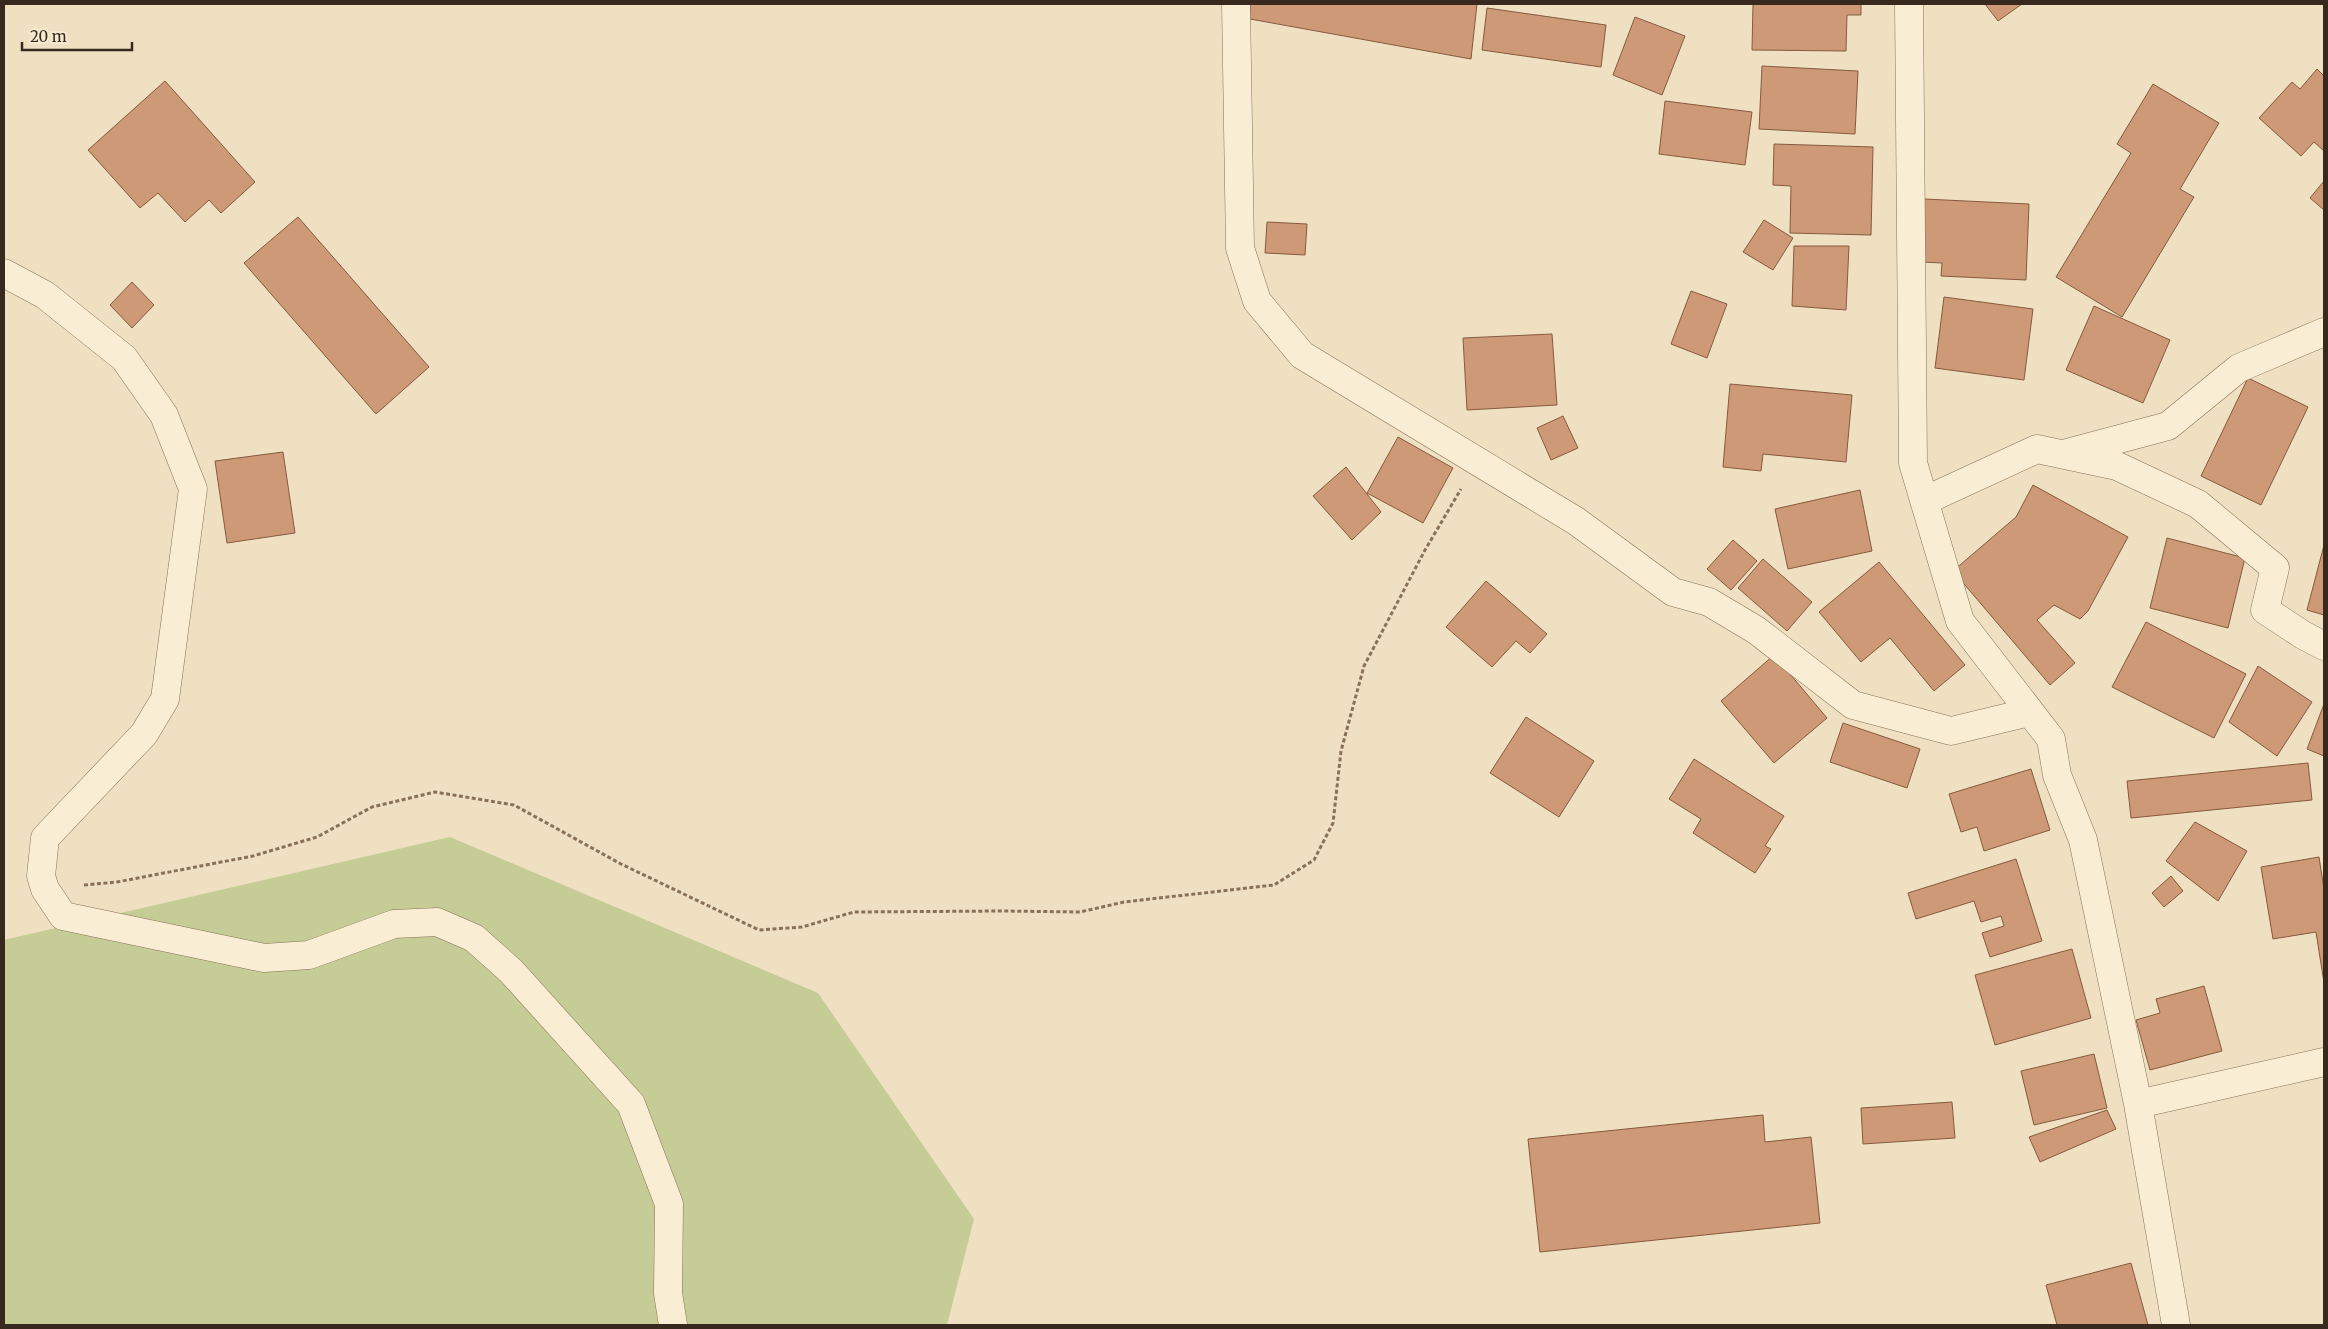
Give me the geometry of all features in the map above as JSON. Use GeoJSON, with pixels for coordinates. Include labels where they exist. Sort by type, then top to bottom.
{"type":"FeatureCollection","features":[{"type":"Feature","properties":{"kind":"street"},"geometry":{"type":"LineString","coordinates":[[1236,4],[1240,248],[1257,301],[1302,355],[1576,521],[1673,592],[1709,602],[1756,630],[1853,705],[1951,731],[2030,712]]}},
{"type":"Feature","properties":{"kind":"street"},"geometry":{"type":"LineString","coordinates":[[1909,4],[1913,463],[1960,621],[2051,739],[2057,775],[2083,840],[2138,1104],[2176,1325]]}},
{"type":"Feature","properties":{"kind":"street"},"geometry":{"type":"LineString","coordinates":[[4,273],[45,295],[124,358],[164,415],[193,489],[165,699],[144,734],[45,838],[41,876],[45,889],[63,916],[264,958],[309,954],[394,924],[437,922],[474,938],[511,971],[630,1104],[670,1204],[668,1293],[673,1325]]}},
{"type":"Feature","properties":{"kind":"street"},"geometry":{"type":"LineString","coordinates":[[2063,454],[2168,426],[2239,368],[2324,332]]}},
{"type":"Feature","properties":{"kind":"street"},"geometry":{"type":"LineString","coordinates":[[1924,501],[2037,449],[2117,466],[2198,504],[2275,568],[2265,610],[2303,636],[2324,646]]}},
{"type":"Feature","properties":{"kind":"street"},"geometry":{"type":"LineString","coordinates":[[2138,1104],[2324,1062]]}},
{"type":"Feature","properties":{"kind":"path"},"geometry":{"type":"LineString","coordinates":[[45,889],[117,882],[253,856],[317,837],[372,806],[435,792],[514,805],[621,864],[759,930],[802,927],[854,912],[1080,912],[1124,902],[1274,885],[1314,860],[1333,823],[1341,751],[1364,666],[1425,550],[1478,461]]}},
{"type":"Feature","properties":{"kind":"green space"},"geometry":{"type":"Polygon","coordinates":[[[450,837],[818,993],[974,1219],[947,1325],[4,1325],[4,940],[450,837]]]}},
{"type":"Feature","properties":{"kind":"building"},"geometry":{"type":"Polygon","coordinates":[[[1250,4],[1477,4],[1471,59],[1250,19],[1250,4]]]}},
{"type":"Feature","properties":{"kind":"building"},"geometry":{"type":"Polygon","coordinates":[[[1753,4],[1861,4],[1861,15],[1847,15],[1846,51],[1752,50],[1753,4]]]}},
{"type":"Feature","properties":{"kind":"building"},"geometry":{"type":"Polygon","coordinates":[[[1985,4],[2022,4],[1998,21],[1985,4]]]}},
{"type":"Feature","properties":{"kind":"building"},"geometry":{"type":"Polygon","coordinates":[[[1487,8],[1606,25],[1601,67],[1482,50],[1487,8]]]}},
{"type":"Feature","properties":{"kind":"building"},"geometry":{"type":"Polygon","coordinates":[[[1635,17],[1685,36],[1662,95],[1613,75],[1635,17]]]}},
{"type":"Feature","properties":{"kind":"building"},"geometry":{"type":"Polygon","coordinates":[[[1762,66],[1858,71],[1855,134],[1759,129],[1762,66]]]}},
{"type":"Feature","properties":{"kind":"building"},"geometry":{"type":"Polygon","coordinates":[[[2317,69],[2324,76],[2324,151],[2314,142],[2301,156],[2259,118],[2292,82],[2300,89],[2317,69]]]}},
{"type":"Feature","properties":{"kind":"building"},"geometry":{"type":"Polygon","coordinates":[[[165,81],[255,182],[221,213],[209,200],[185,222],[158,193],[140,208],[88,150],[165,81]]]}},
{"type":"Feature","properties":{"kind":"building"},"geometry":{"type":"Polygon","coordinates":[[[2153,84],[2219,123],[2180,189],[2194,197],[2122,317],[2056,277],[2131,153],[2117,144],[2153,84]]]}},
{"type":"Feature","properties":{"kind":"building"},"geometry":{"type":"Polygon","coordinates":[[[1665,101],[1752,112],[1745,165],[1659,154],[1665,101]]]}},
{"type":"Feature","properties":{"kind":"building"},"geometry":{"type":"Polygon","coordinates":[[[1774,144],[1873,147],[1871,235],[1790,233],[1791,186],[1773,185],[1774,144]]]}},
{"type":"Feature","properties":{"kind":"building"},"geometry":{"type":"Polygon","coordinates":[[[2324,181],[2324,210],[2310,198],[2324,181]]]}},
{"type":"Feature","properties":{"kind":"building"},"geometry":{"type":"Polygon","coordinates":[[[1924,199],[2029,204],[2026,280],[1941,276],[1942,263],[1921,262],[1924,199]]]}},
{"type":"Feature","properties":{"kind":"building"},"geometry":{"type":"Polygon","coordinates":[[[298,217],[429,367],[376,414],[244,263],[298,217]]]}},
{"type":"Feature","properties":{"kind":"building"},"geometry":{"type":"Polygon","coordinates":[[[1764,220],[1793,238],[1773,270],[1743,252],[1764,220]]]}},
{"type":"Feature","properties":{"kind":"building"},"geometry":{"type":"Polygon","coordinates":[[[1267,222],[1307,224],[1305,255],[1265,253],[1267,222]]]}},
{"type":"Feature","properties":{"kind":"building"},"geometry":{"type":"Polygon","coordinates":[[[1794,246],[1849,246],[1846,310],[1792,306],[1794,246]]]}},
{"type":"Feature","properties":{"kind":"building"},"geometry":{"type":"Polygon","coordinates":[[[132,282],[154,305],[132,328],[110,305],[132,282]]]}},
{"type":"Feature","properties":{"kind":"building"},"geometry":{"type":"Polygon","coordinates":[[[1691,291],[1727,304],[1707,358],[1671,344],[1691,291]]]}},
{"type":"Feature","properties":{"kind":"building"},"geometry":{"type":"Polygon","coordinates":[[[1944,297],[2033,309],[2024,380],[1935,368],[1944,297]]]}},
{"type":"Feature","properties":{"kind":"building"},"geometry":{"type":"Polygon","coordinates":[[[2094,306],[2170,340],[2143,403],[2066,370],[2094,306]]]}},
{"type":"Feature","properties":{"kind":"building"},"geometry":{"type":"Polygon","coordinates":[[[1552,334],[1557,405],[1467,410],[1463,338],[1552,334]]]}},
{"type":"Feature","properties":{"kind":"building"},"geometry":{"type":"Polygon","coordinates":[[[2248,378],[2308,407],[2261,505],[2201,476],[2248,378]]]}},
{"type":"Feature","properties":{"kind":"building"},"geometry":{"type":"Polygon","coordinates":[[[1730,384],[1852,395],[1846,462],[1763,454],[1761,471],[1723,467],[1730,384]]]}},
{"type":"Feature","properties":{"kind":"building"},"geometry":{"type":"Polygon","coordinates":[[[1563,416],[1578,448],[1551,460],[1537,428],[1563,416]]]}},
{"type":"Feature","properties":{"kind":"building"},"geometry":{"type":"Polygon","coordinates":[[[1398,437],[1453,468],[1423,523],[1367,493],[1398,437]]]}},
{"type":"Feature","properties":{"kind":"building"},"geometry":{"type":"Polygon","coordinates":[[[283,452],[295,533],[227,543],[215,461],[283,452]]]}},
{"type":"Feature","properties":{"kind":"building"},"geometry":{"type":"Polygon","coordinates":[[[1346,467],[1381,512],[1352,540],[1313,496],[1346,467]]]}},
{"type":"Feature","properties":{"kind":"building"},"geometry":{"type":"Polygon","coordinates":[[[2033,485],[2128,537],[2088,611],[2080,619],[2054,605],[2037,620],[2075,663],[2050,685],[1953,571],[2016,517],[2033,485]]]}},
{"type":"Feature","properties":{"kind":"building"},"geometry":{"type":"Polygon","coordinates":[[[1860,490],[1872,551],[1788,569],[1775,509],[1860,490]]]}},
{"type":"Feature","properties":{"kind":"building"},"geometry":{"type":"Polygon","coordinates":[[[2167,538],[2245,558],[2228,628],[2150,608],[2167,538]]]}},
{"type":"Feature","properties":{"kind":"building"},"geometry":{"type":"Polygon","coordinates":[[[1733,540],[1757,561],[1731,590],[1707,569],[1733,540]]]}},
{"type":"Feature","properties":{"kind":"building"},"geometry":{"type":"Polygon","coordinates":[[[2324,545],[2324,615],[2307,610],[2324,545]]]}},
{"type":"Feature","properties":{"kind":"building"},"geometry":{"type":"Polygon","coordinates":[[[1763,559],[1812,602],[1787,631],[1738,588],[1763,559]]]}},
{"type":"Feature","properties":{"kind":"building"},"geometry":{"type":"Polygon","coordinates":[[[1879,562],[1965,665],[1934,691],[1890,638],[1861,662],[1819,612],[1879,562]]]}},
{"type":"Feature","properties":{"kind":"building"},"geometry":{"type":"Polygon","coordinates":[[[1486,581],[1547,634],[1530,653],[1516,641],[1492,667],[1446,627],[1486,581]]]}},
{"type":"Feature","properties":{"kind":"building"},"geometry":{"type":"Polygon","coordinates":[[[2146,622],[2246,674],[2214,738],[2112,687],[2146,622]]]}},
{"type":"Feature","properties":{"kind":"building"},"geometry":{"type":"Polygon","coordinates":[[[1774,655],[1827,718],[1774,763],[1721,701],[1774,655]]]}},
{"type":"Feature","properties":{"kind":"building"},"geometry":{"type":"Polygon","coordinates":[[[2258,666],[2312,702],[2277,756],[2229,722],[2258,666]]]}},
{"type":"Feature","properties":{"kind":"building"},"geometry":{"type":"Polygon","coordinates":[[[2324,704],[2324,756],[2307,749],[2324,704]]]}},
{"type":"Feature","properties":{"kind":"building"},"geometry":{"type":"Polygon","coordinates":[[[1526,717],[1594,761],[1559,817],[1490,773],[1526,717]]]}},
{"type":"Feature","properties":{"kind":"building"},"geometry":{"type":"Polygon","coordinates":[[[1843,723],[1920,749],[1907,788],[1830,762],[1843,723]]]}},
{"type":"Feature","properties":{"kind":"building"},"geometry":{"type":"Polygon","coordinates":[[[1694,759],[1784,816],[1765,846],[1771,849],[1755,873],[1693,833],[1701,819],[1669,799],[1694,759]]]}},
{"type":"Feature","properties":{"kind":"building"},"geometry":{"type":"Polygon","coordinates":[[[2308,763],[2312,800],[2131,818],[2127,781],[2308,763]]]}},
{"type":"Feature","properties":{"kind":"building"},"geometry":{"type":"Polygon","coordinates":[[[2031,769],[2050,830],[1984,851],[1977,827],[1961,832],[1949,794],[2031,769]]]}},
{"type":"Feature","properties":{"kind":"building"},"geometry":{"type":"Polygon","coordinates":[[[2195,822],[2247,851],[2218,901],[2166,861],[2195,822]]]}},
{"type":"Feature","properties":{"kind":"building"},"geometry":{"type":"Polygon","coordinates":[[[2319,857],[2324,889],[2324,983],[2316,932],[2273,939],[2261,867],[2319,857]]]}},
{"type":"Feature","properties":{"kind":"building"},"geometry":{"type":"Polygon","coordinates":[[[2016,859],[2042,941],[1990,957],[1982,933],[2004,926],[2001,916],[1981,922],[1974,901],[1916,919],[1908,893],[2016,859]]]}},
{"type":"Feature","properties":{"kind":"building"},"geometry":{"type":"Polygon","coordinates":[[[2171,876],[2183,891],[2164,907],[2152,893],[2171,876]]]}},
{"type":"Feature","properties":{"kind":"building"},"geometry":{"type":"Polygon","coordinates":[[[2072,949],[2091,1018],[1995,1045],[1975,975],[2072,949]]]}},
{"type":"Feature","properties":{"kind":"building"},"geometry":{"type":"Polygon","coordinates":[[[2204,986],[2222,1051],[2150,1070],[2136,1020],[2160,1013],[2156,999],[2204,986]]]}},
{"type":"Feature","properties":{"kind":"building"},"geometry":{"type":"Polygon","coordinates":[[[2094,1054],[2107,1108],[2034,1125],[2021,1071],[2094,1054]]]}},
{"type":"Feature","properties":{"kind":"building"},"geometry":{"type":"Polygon","coordinates":[[[1952,1102],[1955,1138],[1863,1144],[1861,1108],[1952,1102]]]}},
{"type":"Feature","properties":{"kind":"building"},"geometry":{"type":"Polygon","coordinates":[[[2107,1110],[2116,1129],[2040,1162],[2029,1137],[2107,1110]]]}},
{"type":"Feature","properties":{"kind":"building"},"geometry":{"type":"Polygon","coordinates":[[[1763,1115],[1765,1142],[1811,1137],[1820,1223],[1540,1252],[1528,1139],[1763,1115]]]}},
{"type":"Feature","properties":{"kind":"building"},"geometry":{"type":"Polygon","coordinates":[[[2131,1263],[2148,1325],[2057,1325],[2046,1285],[2131,1263]]]}}]}
